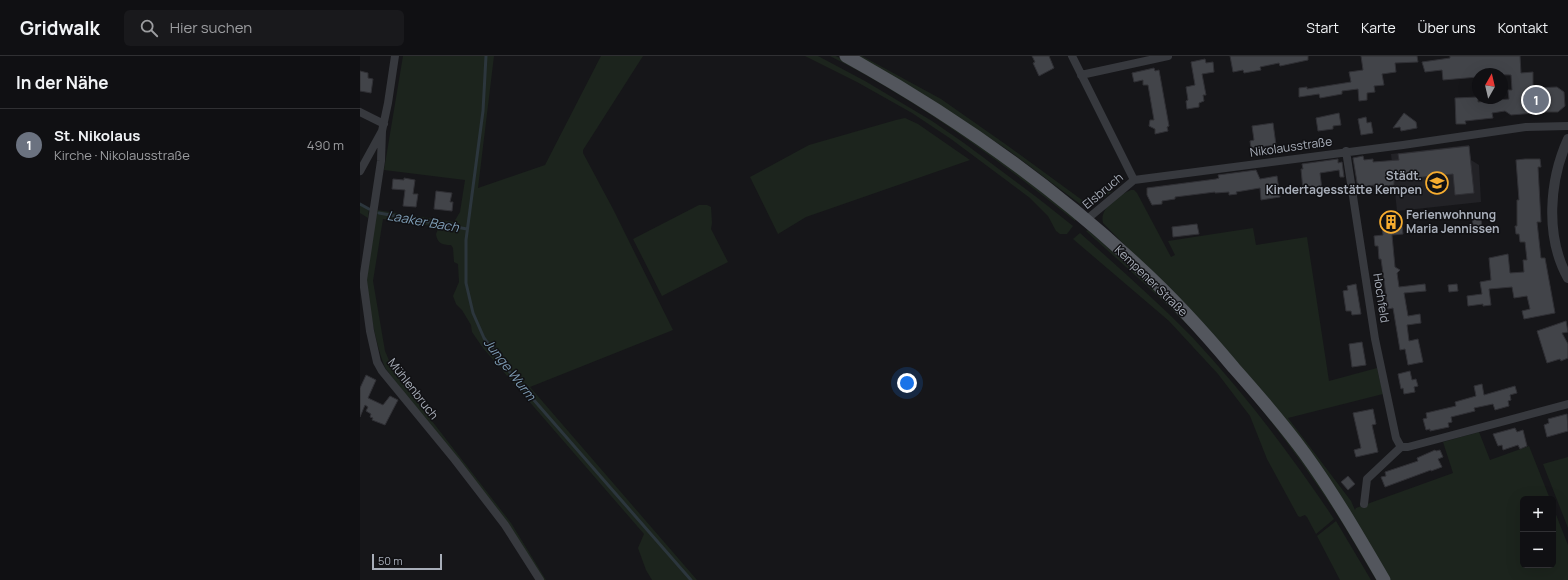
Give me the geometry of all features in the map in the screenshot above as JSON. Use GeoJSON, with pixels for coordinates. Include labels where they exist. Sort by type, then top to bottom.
{"type":"FeatureCollection","features":[{"type":"Feature","properties":{"kind":"main road","name":"Kempener Straße"},"geometry":{"type":"LineString","coordinates":[[846,56],[970,131],[1035,179],[1086,220],[1157,284],[1191,319],[1259,396],[1305,453],[1360,537],[1384,580]]}},
{"type":"Feature","properties":{"kind":"street"},"geometry":{"type":"LineString","coordinates":[[360,171],[383,128],[395,56]]}},
{"type":"Feature","properties":{"kind":"street"},"geometry":{"type":"LineString","coordinates":[[1072,56],[1134,180]]}},
{"type":"Feature","properties":{"kind":"street"},"geometry":{"type":"LineString","coordinates":[[1081,75],[1168,56]]}},
{"type":"Feature","properties":{"kind":"street"},"geometry":{"type":"LineString","coordinates":[[360,112],[383,128]]}},
{"type":"Feature","properties":{"kind":"street","name":"Nikolausstraße"},"geometry":{"type":"LineString","coordinates":[[1134,180],[1346,151],[1403,145],[1526,127],[1568,126]]}},
{"type":"Feature","properties":{"kind":"street","name":"Mühlenbruch"},"geometry":{"type":"LineString","coordinates":[[383,128],[381,161],[363,280],[370,331],[377,362],[382,371],[440,441],[505,525],[540,580]]}},
{"type":"Feature","properties":{"kind":"street"},"geometry":{"type":"LineString","coordinates":[[1568,139],[1556,174],[1552,206],[1557,250],[1568,278]]}},
{"type":"Feature","properties":{"kind":"street","name":"Hochfeld"},"geometry":{"type":"LineString","coordinates":[[1346,151],[1376,339],[1396,438],[1400,447]]}},
{"type":"Feature","properties":{"kind":"street","name":"Elsbruch"},"geometry":{"type":"LineString","coordinates":[[1086,220],[1134,180]]}},
{"type":"Feature","properties":{"kind":"street"},"geometry":{"type":"LineString","coordinates":[[1364,504],[1367,479],[1400,447],[1408,447],[1568,404]]}},
{"type":"Feature","properties":{"kind":"shaded area"},"geometry":{"type":"Polygon","coordinates":[[[403,56],[494,56],[478,188],[545,165],[601,56],[643,56],[583,150],[583,153],[613,209],[673,330],[530,387],[697,580],[652,580],[646,570],[638,548],[644,534],[483,348],[472,332],[471,325],[462,310],[456,304],[453,296],[459,282],[458,264],[454,262],[453,248],[451,245],[445,245],[438,240],[436,234],[439,227],[383,219],[373,281],[385,351],[394,372],[511,523],[546,580],[543,580],[386,369],[376,337],[367,285],[369,260],[377,210],[454,222],[460,212],[465,180],[384,170],[403,56]]]}},
{"type":"Feature","properties":{"kind":"shaded area"},"geometry":{"type":"Polygon","coordinates":[[[805,56],[818,56],[865,81],[932,121],[964,143],[1073,226],[1067,234],[1060,234],[1056,231],[1048,216],[1030,198],[951,139],[912,113],[857,82],[805,56]]]}},
{"type":"Feature","properties":{"kind":"shaded area"},"geometry":{"type":"Polygon","coordinates":[[[830,56],[836,56],[866,72],[975,140],[1076,218],[1075,221],[1017,175],[957,132],[895,92],[830,56]]]}},
{"type":"Feature","properties":{"kind":"shaded area"},"geometry":{"type":"Polygon","coordinates":[[[853,56],[862,56],[941,99],[1082,200],[1096,198],[1109,191],[1113,191],[1092,206],[1089,207],[1080,204],[1008,150],[944,109],[853,56]]]}},
{"type":"Feature","properties":{"kind":"shaded area"},"geometry":{"type":"Polygon","coordinates":[[[905,118],[918,124],[970,160],[806,217],[778,234],[750,177],[809,145],[905,118]]]}},
{"type":"Feature","properties":{"kind":"shaded area","name":"Städt. Kindertagesstätte Kempen"},"geometry":{"type":"Polygon","coordinates":[[[1469,145],[1471,160],[1479,165],[1481,202],[1397,211],[1391,154],[1469,145]]]}},
{"type":"Feature","properties":{"kind":"shaded area"},"geometry":{"type":"Polygon","coordinates":[[[1131,190],[1134,190],[1137,193],[1171,257],[1175,255],[1168,241],[1253,228],[1256,245],[1307,237],[1329,381],[1377,368],[1383,394],[1288,418],[1351,501],[1355,510],[1356,508],[1453,473],[1443,442],[1479,432],[1490,460],[1529,446],[1549,496],[1520,496],[1520,568],[1556,568],[1556,515],[1568,545],[1568,580],[1390,580],[1262,392],[1204,325],[1103,223],[1104,212],[1107,207],[1121,195],[1131,190]]]}},
{"type":"Feature","properties":{"kind":"shaded area"},"geometry":{"type":"Polygon","coordinates":[[[360,203],[369,208],[368,218],[360,213],[360,203]]]}},
{"type":"Feature","properties":{"kind":"shaded area"},"geometry":{"type":"Polygon","coordinates":[[[699,205],[707,205],[711,207],[711,229],[728,262],[662,296],[633,239],[699,205]]]}},
{"type":"Feature","properties":{"kind":"shaded area"},"geometry":{"type":"Polygon","coordinates":[[[1088,230],[1142,277],[1187,321],[1273,421],[1333,503],[1380,580],[1376,580],[1340,519],[1306,469],[1245,390],[1213,352],[1183,320],[1086,231],[1088,230]]]}},
{"type":"Feature","properties":{"kind":"shaded area"},"geometry":{"type":"Polygon","coordinates":[[[1080,233],[1166,311],[1212,359],[1267,426],[1302,472],[1334,519],[1316,534],[1305,515],[1300,517],[1298,516],[1267,459],[1250,416],[1218,374],[1169,321],[1073,239],[1080,233]]]}},
{"type":"Feature","properties":{"kind":"shaded area"},"geometry":{"type":"Polygon","coordinates":[[[1568,457],[1568,528],[1556,496],[1543,464],[1568,457]]]}},
{"type":"Feature","properties":{"kind":"shaded area"},"geometry":{"type":"Polygon","coordinates":[[[1336,521],[1371,580],[1340,580],[1317,536],[1336,521]]]}},
{"type":"Feature","properties":{"kind":"building"},"geometry":{"type":"Polygon","coordinates":[[[1032,56],[1049,56],[1054,68],[1039,76],[1033,63],[1035,62],[1032,56]]]}},
{"type":"Feature","properties":{"kind":"building"},"geometry":{"type":"Polygon","coordinates":[[[1230,56],[1308,56],[1308,60],[1280,66],[1279,63],[1260,67],[1261,70],[1244,73],[1243,70],[1233,72],[1230,56]]]}},
{"type":"Feature","properties":{"kind":"building"},"geometry":{"type":"Polygon","coordinates":[[[1361,56],[1417,56],[1418,62],[1395,63],[1396,72],[1382,74],[1384,85],[1374,86],[1375,92],[1367,93],[1367,100],[1359,101],[1358,89],[1342,91],[1342,94],[1320,98],[1319,94],[1299,97],[1299,88],[1307,87],[1307,89],[1351,82],[1349,72],[1363,70],[1361,56]]]}},
{"type":"Feature","properties":{"kind":"building"},"geometry":{"type":"Polygon","coordinates":[[[1450,56],[1520,56],[1521,73],[1533,72],[1533,88],[1557,87],[1564,92],[1565,106],[1558,112],[1535,112],[1511,115],[1505,111],[1492,113],[1493,118],[1465,121],[1466,124],[1456,124],[1455,98],[1472,97],[1472,104],[1508,104],[1508,90],[1512,90],[1511,75],[1508,75],[1508,68],[1472,68],[1472,78],[1443,80],[1442,70],[1425,72],[1422,62],[1450,58],[1450,56]]]}},
{"type":"Feature","properties":{"kind":"building"},"geometry":{"type":"Polygon","coordinates":[[[1205,59],[1206,63],[1213,62],[1214,72],[1202,74],[1206,95],[1203,95],[1204,101],[1199,103],[1199,107],[1187,109],[1186,101],[1188,100],[1186,87],[1195,85],[1191,62],[1205,59]]]}},
{"type":"Feature","properties":{"kind":"building"},"geometry":{"type":"Polygon","coordinates":[[[1154,68],[1155,71],[1159,70],[1169,126],[1167,127],[1168,131],[1155,134],[1155,129],[1149,126],[1150,120],[1154,120],[1148,85],[1143,85],[1143,80],[1134,82],[1132,73],[1154,68]]]}},
{"type":"Feature","properties":{"kind":"building"},"geometry":{"type":"Polygon","coordinates":[[[360,71],[368,73],[368,78],[373,79],[371,93],[360,91],[360,71]]]}},
{"type":"Feature","properties":{"kind":"building"},"geometry":{"type":"Polygon","coordinates":[[[1339,113],[1341,125],[1333,126],[1333,129],[1318,131],[1316,118],[1339,113]]]}},
{"type":"Feature","properties":{"kind":"building"},"geometry":{"type":"Polygon","coordinates":[[[1404,113],[1416,122],[1417,128],[1401,131],[1400,127],[1393,128],[1404,113]]]}},
{"type":"Feature","properties":{"kind":"building"},"geometry":{"type":"Polygon","coordinates":[[[1366,117],[1367,123],[1371,122],[1373,133],[1361,135],[1358,119],[1366,117]]]}},
{"type":"Feature","properties":{"kind":"building"},"geometry":{"type":"Polygon","coordinates":[[[1273,123],[1276,145],[1251,148],[1250,141],[1254,140],[1252,126],[1273,123]]]}},
{"type":"Feature","properties":{"kind":"building"},"geometry":{"type":"Polygon","coordinates":[[[1469,146],[1474,193],[1455,195],[1453,174],[1394,180],[1394,185],[1374,187],[1374,185],[1358,188],[1353,158],[1363,156],[1364,160],[1373,159],[1373,162],[1399,160],[1398,154],[1469,146]]]}},
{"type":"Feature","properties":{"kind":"building"},"geometry":{"type":"Polygon","coordinates":[[[1338,159],[1338,163],[1342,162],[1344,177],[1340,177],[1339,170],[1320,173],[1322,190],[1303,190],[1302,164],[1338,159]]]}},
{"type":"Feature","properties":{"kind":"building"},"geometry":{"type":"Polygon","coordinates":[[[1540,159],[1541,167],[1538,167],[1541,222],[1537,222],[1541,258],[1545,258],[1555,313],[1524,319],[1522,311],[1530,309],[1527,296],[1514,298],[1512,287],[1489,289],[1491,305],[1483,306],[1483,304],[1468,306],[1467,296],[1482,294],[1480,282],[1491,280],[1489,258],[1508,254],[1510,273],[1524,272],[1523,260],[1527,260],[1525,242],[1520,242],[1519,234],[1516,234],[1515,226],[1517,226],[1517,200],[1519,200],[1516,160],[1540,159]]]}},
{"type":"Feature","properties":{"kind":"building"},"geometry":{"type":"Polygon","coordinates":[[[1256,170],[1260,179],[1277,176],[1280,197],[1261,200],[1260,188],[1236,192],[1237,194],[1229,195],[1229,192],[1215,192],[1175,197],[1175,199],[1162,201],[1162,204],[1152,205],[1147,195],[1147,188],[1216,179],[1219,178],[1218,175],[1256,170]]]}},
{"type":"Feature","properties":{"kind":"building"},"geometry":{"type":"Polygon","coordinates":[[[404,178],[415,180],[413,194],[418,194],[416,207],[403,206],[405,190],[392,189],[393,179],[404,180],[404,178]]]}},
{"type":"Feature","properties":{"kind":"building"},"geometry":{"type":"Polygon","coordinates":[[[436,191],[452,193],[450,202],[453,202],[452,211],[434,209],[436,191]]]}},
{"type":"Feature","properties":{"kind":"building"},"geometry":{"type":"Polygon","coordinates":[[[1401,216],[1403,234],[1392,235],[1395,267],[1400,270],[1397,273],[1399,287],[1425,284],[1426,291],[1404,293],[1408,316],[1420,314],[1421,323],[1407,325],[1409,341],[1418,339],[1423,362],[1408,365],[1405,349],[1400,350],[1393,308],[1388,309],[1381,259],[1379,259],[1378,246],[1375,246],[1374,236],[1383,235],[1381,218],[1401,216]]]}},
{"type":"Feature","properties":{"kind":"building"},"geometry":{"type":"Polygon","coordinates":[[[1481,217],[1482,230],[1474,231],[1472,218],[1481,217]]]}},
{"type":"Feature","properties":{"kind":"building"},"geometry":{"type":"Polygon","coordinates":[[[1197,224],[1199,234],[1173,237],[1172,227],[1197,224]]]}},
{"type":"Feature","properties":{"kind":"building"},"geometry":{"type":"Polygon","coordinates":[[[1356,284],[1361,314],[1352,315],[1351,311],[1346,311],[1343,291],[1348,290],[1347,286],[1356,284]]]}},
{"type":"Feature","properties":{"kind":"building"},"geometry":{"type":"Polygon","coordinates":[[[1457,284],[1458,291],[1449,292],[1448,285],[1457,284]]]}},
{"type":"Feature","properties":{"kind":"building"},"geometry":{"type":"Polygon","coordinates":[[[1566,321],[1568,332],[1562,333],[1568,344],[1568,358],[1561,361],[1560,359],[1547,363],[1537,331],[1566,321]]]}},
{"type":"Feature","properties":{"kind":"building"},"geometry":{"type":"Polygon","coordinates":[[[1362,342],[1366,365],[1352,367],[1349,344],[1362,342]]]}},
{"type":"Feature","properties":{"kind":"building"},"geometry":{"type":"Polygon","coordinates":[[[1410,371],[1412,380],[1416,379],[1418,386],[1414,387],[1415,392],[1404,394],[1403,388],[1401,389],[1398,374],[1410,371]]]}},
{"type":"Feature","properties":{"kind":"building"},"geometry":{"type":"Polygon","coordinates":[[[366,375],[376,380],[368,398],[383,405],[390,396],[398,400],[385,425],[372,420],[373,418],[370,417],[371,414],[366,411],[368,407],[365,405],[360,417],[360,388],[366,375]]]}},
{"type":"Feature","properties":{"kind":"building"},"geometry":{"type":"Polygon","coordinates":[[[1482,384],[1484,395],[1515,386],[1517,393],[1510,395],[1511,400],[1508,401],[1509,406],[1495,410],[1493,404],[1474,408],[1475,411],[1451,417],[1452,422],[1448,423],[1449,427],[1430,431],[1430,429],[1426,430],[1423,419],[1427,418],[1426,413],[1456,406],[1455,402],[1476,396],[1474,386],[1482,384]]]}},
{"type":"Feature","properties":{"kind":"building"},"geometry":{"type":"Polygon","coordinates":[[[1373,409],[1376,424],[1372,425],[1378,452],[1356,457],[1354,450],[1361,448],[1353,413],[1373,409]]]}},
{"type":"Feature","properties":{"kind":"building"},"geometry":{"type":"Polygon","coordinates":[[[1567,414],[1568,431],[1547,437],[1544,425],[1549,423],[1548,419],[1567,414]]]}},
{"type":"Feature","properties":{"kind":"building"},"geometry":{"type":"Polygon","coordinates":[[[1515,428],[1517,432],[1523,430],[1527,446],[1520,449],[1518,445],[1503,450],[1502,445],[1498,446],[1493,434],[1515,428]]]}},
{"type":"Feature","properties":{"kind":"building"},"geometry":{"type":"Polygon","coordinates":[[[1435,450],[1440,450],[1443,457],[1438,459],[1442,467],[1385,487],[1381,477],[1386,476],[1385,472],[1418,461],[1417,458],[1435,450]]]}},
{"type":"Feature","properties":{"kind":"building"},"geometry":{"type":"Polygon","coordinates":[[[1348,476],[1355,484],[1348,490],[1341,482],[1348,476]]]}},
{"type":"Feature","properties":{"kind":"waterway","name":"Junge Wurm"},"geometry":{"type":"LineString","coordinates":[[486,56],[483,111],[466,240],[466,283],[473,313],[484,338],[512,375],[691,580]]}},
{"type":"Feature","properties":{"kind":"waterway","name":"Laaker Bach"},"geometry":{"type":"LineString","coordinates":[[360,204],[369,209]]}},
{"type":"Feature","properties":{"kind":"waterway","name":"Laaker Bach"},"geometry":{"type":"LineString","coordinates":[[379,213],[467,229]]}},
{"type":"Feature","properties":{"kind":"place","name":"St. Nikolaus"},"geometry":{"type":"Point","coordinates":[1536,100]}},
{"type":"Feature","properties":{"kind":"place","name":"Städt. Kindertagesstätte Kempen"},"geometry":{"type":"Point","coordinates":[1437,183]}},
{"type":"Feature","properties":{"kind":"place","name":"Ferienwohnung Maria Jennissen"},"geometry":{"type":"Point","coordinates":[1391,222]}}]}
